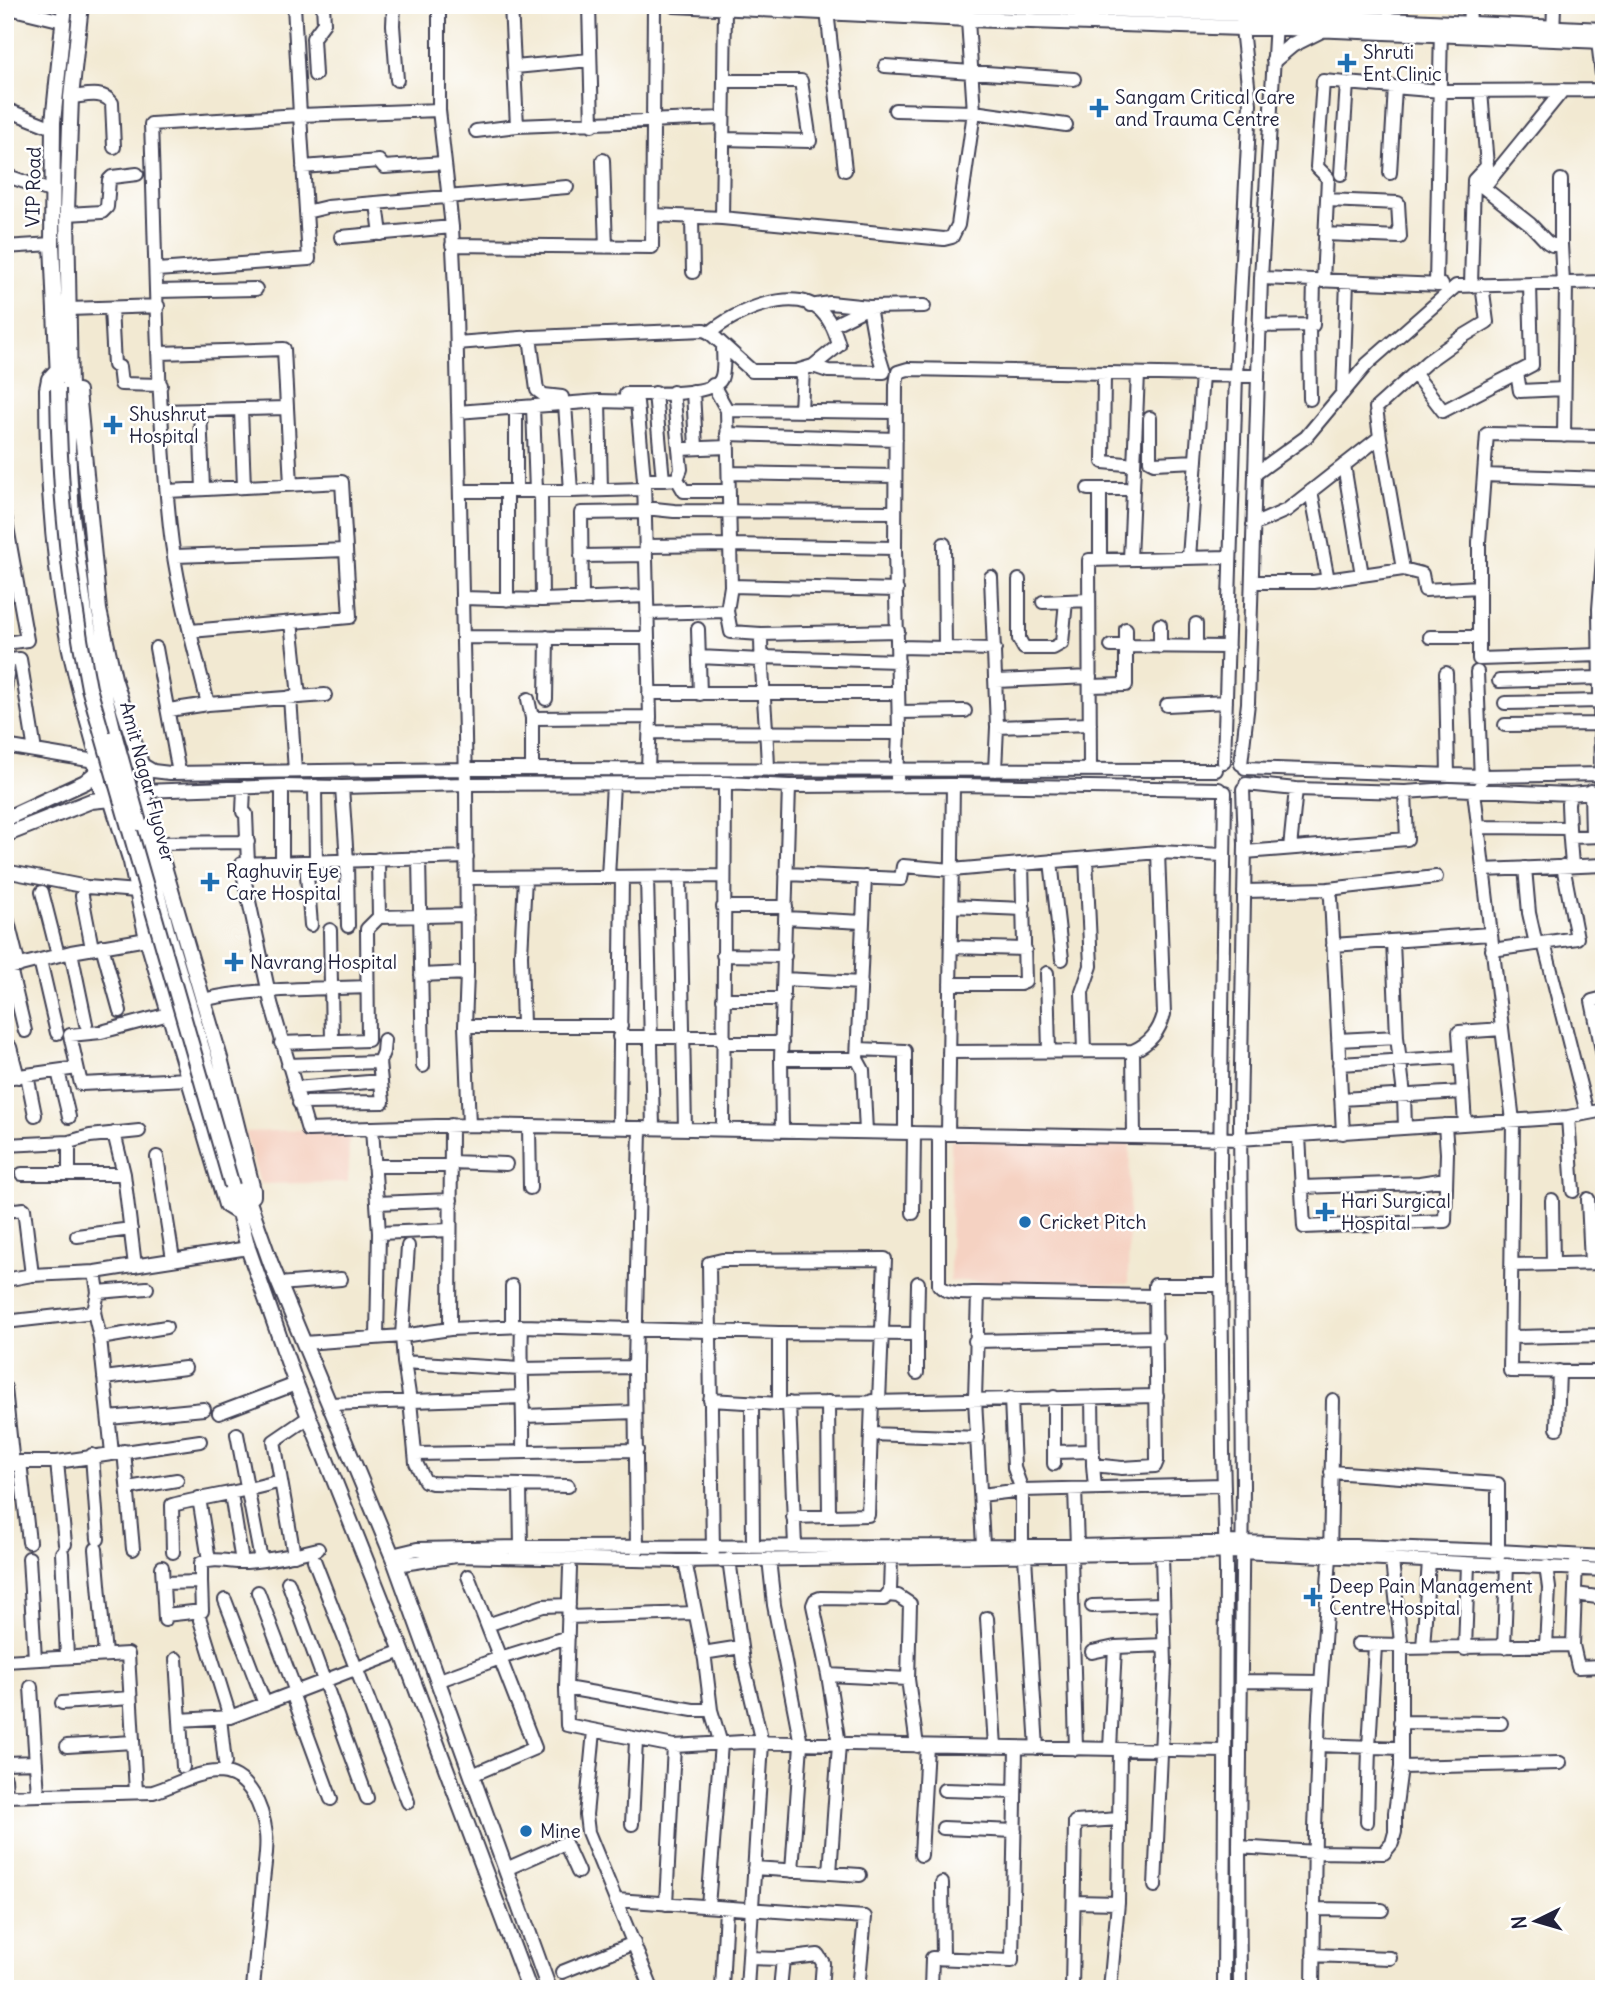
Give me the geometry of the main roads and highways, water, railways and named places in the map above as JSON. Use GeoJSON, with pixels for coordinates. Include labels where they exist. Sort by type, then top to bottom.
{"type":"FeatureCollection","features":[{"type":"Feature","properties":{"kind":"main road","name":"VIP Road"},"geometry":{"type":"LineString","coordinates":[[58,369],[52,244],[53,128],[65,5]]}},
{"type":"Feature","properties":{"kind":"main road","name":"VIP Road"},"geometry":{"type":"LineString","coordinates":[[69,356],[67,214],[71,97],[80,5]]}},
{"type":"Feature","properties":{"kind":"main road"},"geometry":{"type":"LineString","coordinates":[[674,5],[1317,17],[1441,29],[1553,33]]}},
{"type":"Feature","properties":{"kind":"main road"},"geometry":{"type":"LineString","coordinates":[[978,5],[1183,9],[1243,16]]}},
{"type":"Feature","properties":{"kind":"main road"},"geometry":{"type":"LineString","coordinates":[[1273,60],[1292,45],[1317,17]]}},
{"type":"Feature","properties":{"kind":"main road"},"geometry":{"type":"LineString","coordinates":[[1441,29],[1470,23],[1602,37]]}},
{"type":"Feature","properties":{"kind":"main road"},"geometry":{"type":"LineString","coordinates":[[69,356],[76,372],[99,610],[114,678],[145,778],[142,791],[155,843],[202,1000],[253,1190],[245,1210],[248,1248],[296,1384],[402,1651],[529,1989]]}},
{"type":"Feature","properties":{"kind":"main road","name":"Amit Nagar Flyover"},"geometry":{"type":"LineString","coordinates":[[69,356],[58,453],[75,614],[89,688],[245,1210]]}},
{"type":"Feature","properties":{"kind":"main road"},"geometry":{"type":"LineString","coordinates":[[58,369],[49,379],[47,389],[47,462],[55,547],[66,630],[101,769],[100,783],[111,799],[131,862],[147,939],[226,1205],[245,1210]]}},
{"type":"Feature","properties":{"kind":"main road","name":"Amit Nagar Flyover"},"geometry":{"type":"LineString","coordinates":[[58,369],[64,390]]}},
{"type":"Feature","properties":{"kind":"main road"},"geometry":{"type":"LineString","coordinates":[[5,819],[85,782],[116,756],[130,757],[141,764]]}},
{"type":"Feature","properties":{"kind":"main road"},"geometry":{"type":"LineString","coordinates":[[5,835],[90,801],[131,800],[142,791]]}},
{"type":"Feature","properties":{"kind":"main road"},"geometry":{"type":"LineString","coordinates":[[245,1210],[279,1284],[394,1560],[549,1989]]}},
{"type":"Feature","properties":{"kind":"place","name":"Shruti Ent Clinic"},"geometry":{"type":"Point","coordinates":[1347,63]}},
{"type":"Feature","properties":{"kind":"place","name":"Sangam Critical Care and Trauma Centre"},"geometry":{"type":"Point","coordinates":[1099,108]}},
{"type":"Feature","properties":{"kind":"place","name":"Shushrut Hospital"},"geometry":{"type":"Point","coordinates":[113,425]}},
{"type":"Feature","properties":{"kind":"place","name":"Raghuvir Eye Care Hospital"},"geometry":{"type":"Point","coordinates":[210,882]}},
{"type":"Feature","properties":{"kind":"place","name":"Navrang Hospital"},"geometry":{"type":"Point","coordinates":[234,962]}},
{"type":"Feature","properties":{"kind":"place","name":"Hari Surgical Hospital"},"geometry":{"type":"Point","coordinates":[1325,1212]}},
{"type":"Feature","properties":{"kind":"place","name":"Cricket Pitch"},"geometry":{"type":"Point","coordinates":[1025,1222]}},
{"type":"Feature","properties":{"kind":"place","name":"Deep Pain Management Centre Hospital"},"geometry":{"type":"Point","coordinates":[1313,1597]}},
{"type":"Feature","properties":{"kind":"place","name":"Mine"},"geometry":{"type":"Point","coordinates":[526,1831]}}]}
